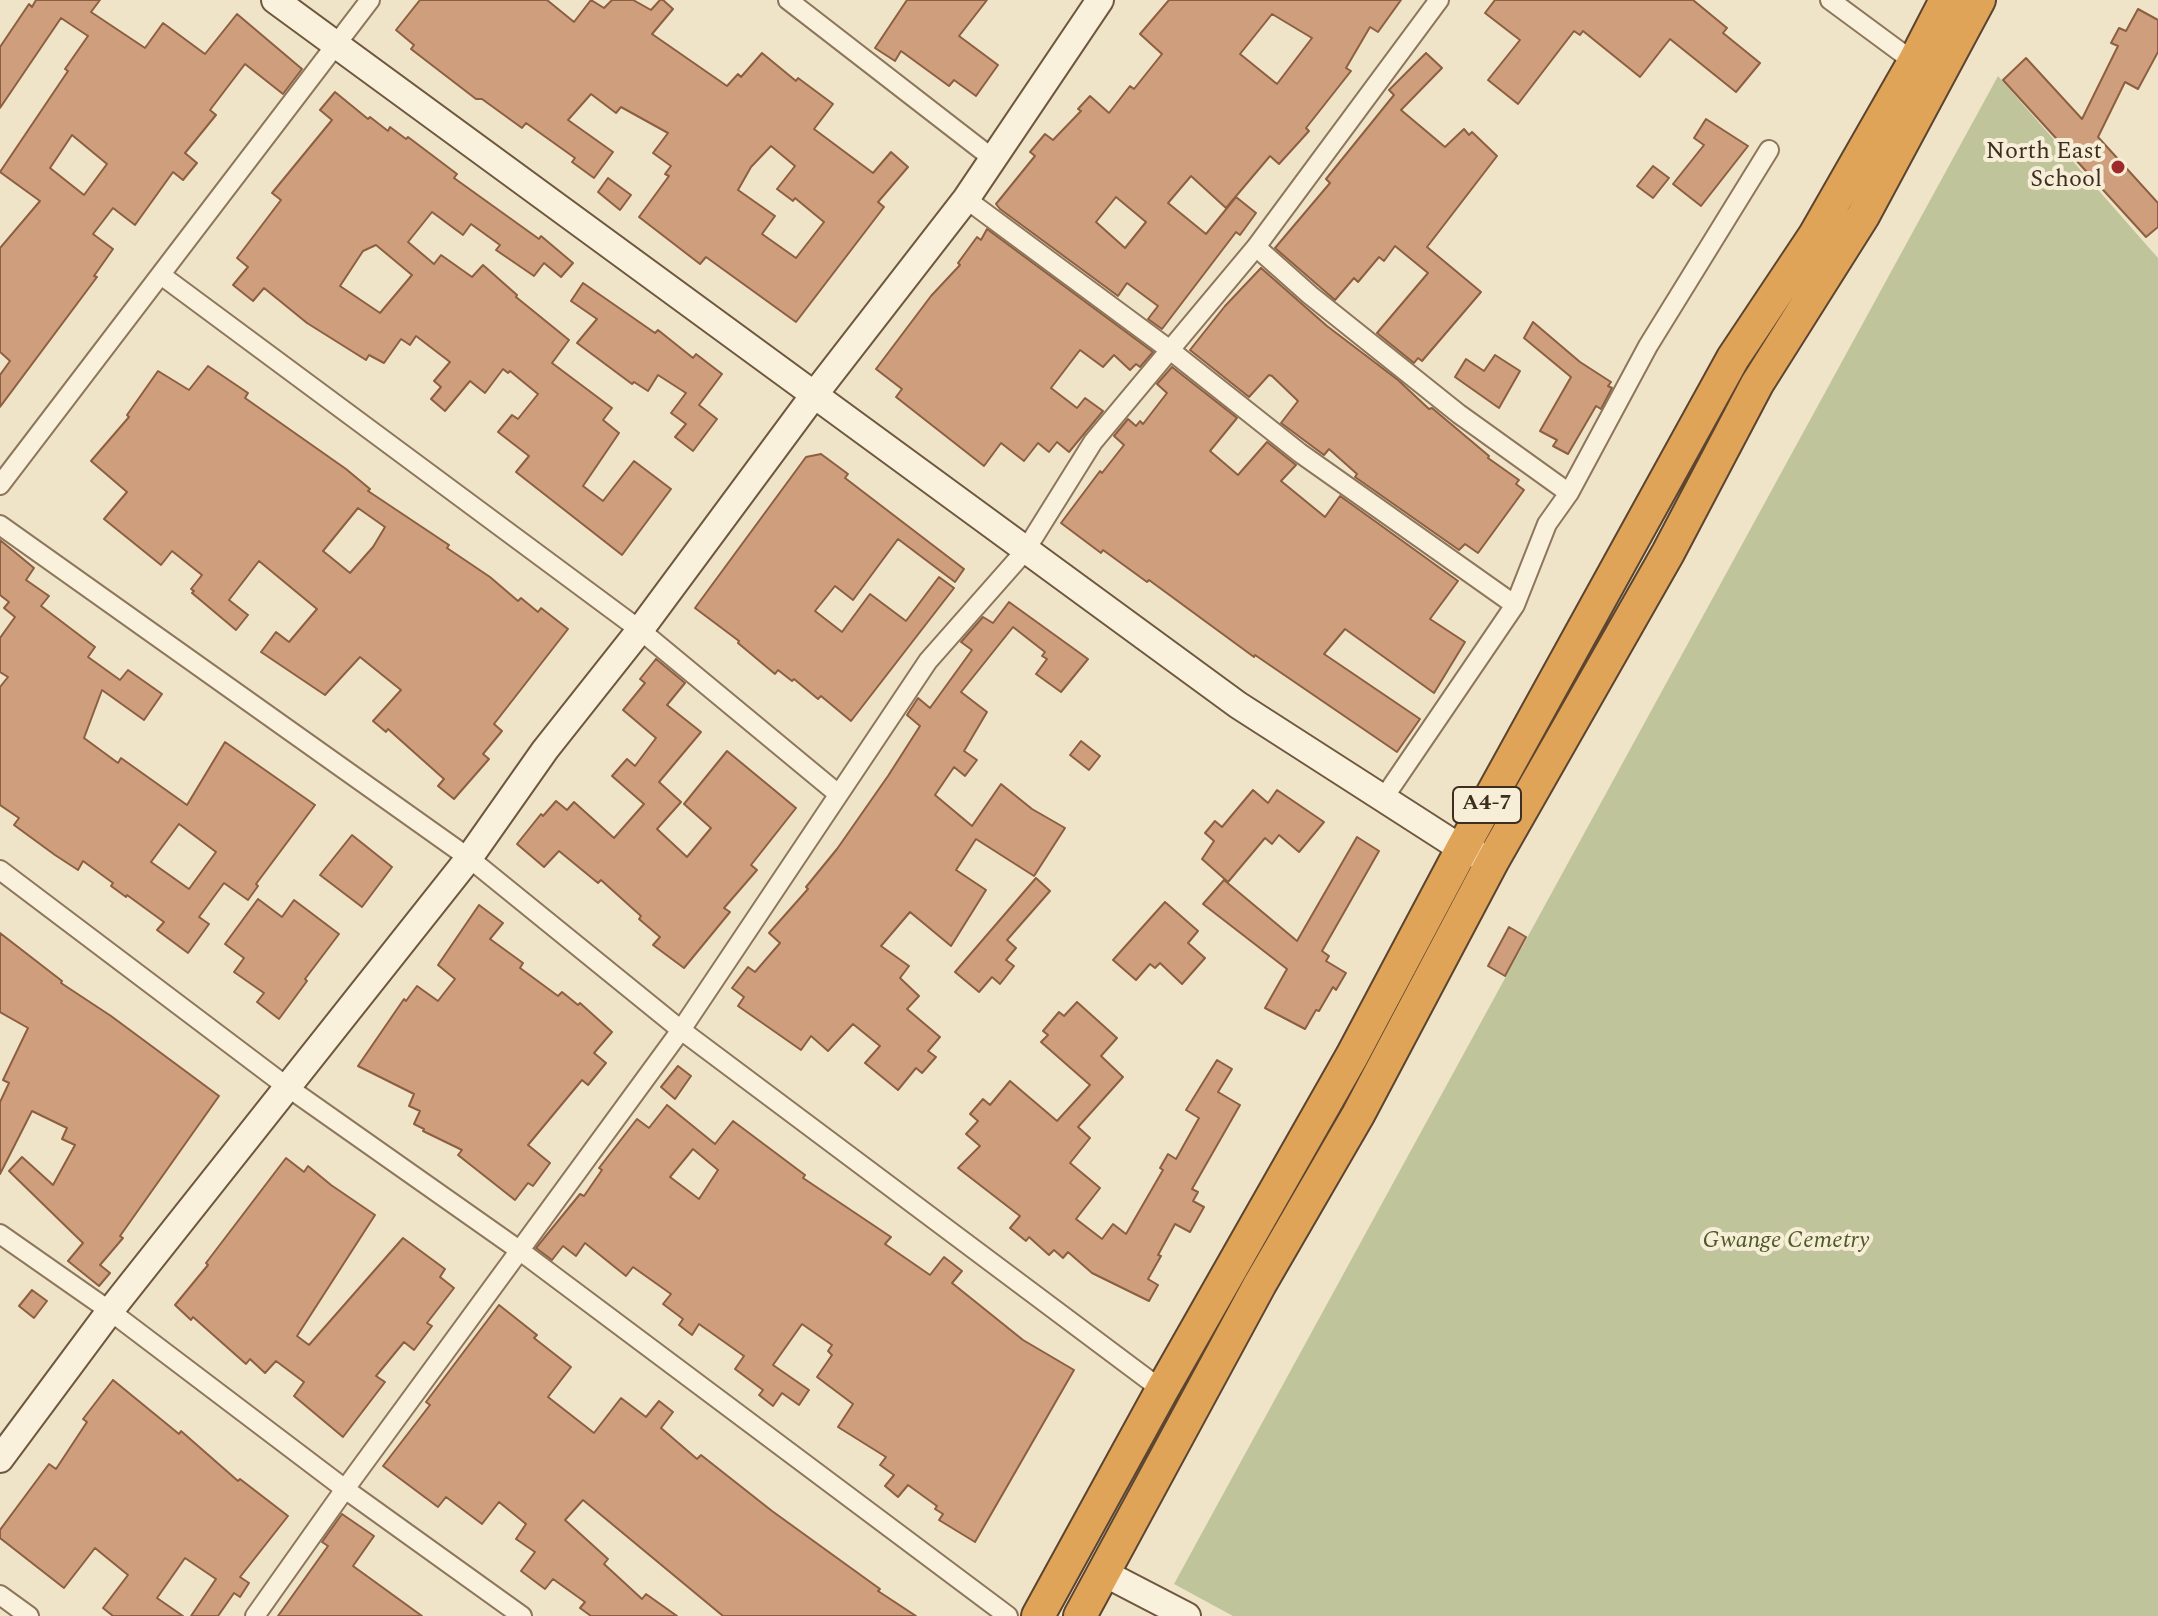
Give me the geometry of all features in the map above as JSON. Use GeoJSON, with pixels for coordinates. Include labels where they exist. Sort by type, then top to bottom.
{"type":"FeatureCollection","features":[{"type":"Feature","properties":{"kind":"highway","name":"A4-7"},"geometry":{"type":"LineString","coordinates":[[1038,1616],[1352,1056],[1462,849],[1733,358],[1815,235],[1946,0]]}},
{"type":"Feature","properties":{"kind":"highway","name":"A4-7"},"geometry":{"type":"LineString","coordinates":[[1080,1616],[1260,1284],[1358,1115],[1493,860],[1668,553],[1757,384],[1863,216],[1979,0]]}},
{"type":"Feature","properties":{"kind":"main road"},"geometry":{"type":"LineString","coordinates":[[275,0],[1238,705],[1462,849],[1493,860]]}},
{"type":"Feature","properties":{"kind":"main road"},"geometry":{"type":"LineString","coordinates":[[0,1459],[110,1311],[469,858],[545,750],[640,630],[814,395],[966,199],[1100,0]]}},
{"type":"Feature","properties":{"kind":"main road"},"geometry":{"type":"LineString","coordinates":[[1104,1573],[1187,1616]]}},
{"type":"Feature","properties":{"kind":"street"},"geometry":{"type":"LineString","coordinates":[[0,485],[370,0]]}},
{"type":"Feature","properties":{"kind":"street"},"geometry":{"type":"LineString","coordinates":[[788,0],[992,158]]}},
{"type":"Feature","properties":{"kind":"street"},"geometry":{"type":"LineString","coordinates":[[255,1616],[681,1030],[928,661],[1025,551],[1093,442],[1256,247],[1439,0]]}},
{"type":"Feature","properties":{"kind":"street"},"geometry":{"type":"LineString","coordinates":[[1830,0],[1914,62]]}},
{"type":"Feature","properties":{"kind":"street"},"geometry":{"type":"LineString","coordinates":[[1383,799],[1515,605],[1547,524],[1569,493],[1648,346],[1769,150]]}},
{"type":"Feature","properties":{"kind":"street"},"geometry":{"type":"LineString","coordinates":[[966,199],[1170,350],[1300,453],[1515,605]]}},
{"type":"Feature","properties":{"kind":"street"},"geometry":{"type":"LineString","coordinates":[[1256,247],[1310,295],[1459,414],[1569,493]]}},
{"type":"Feature","properties":{"kind":"street"},"geometry":{"type":"LineString","coordinates":[[161,275],[640,630],[837,793]]}},
{"type":"Feature","properties":{"kind":"street"},"geometry":{"type":"LineString","coordinates":[[0,525],[469,858],[681,1030],[1162,1390]]}},
{"type":"Feature","properties":{"kind":"street"},"geometry":{"type":"LineString","coordinates":[[0,870],[286,1086],[519,1250],[1008,1616]]}},
{"type":"Feature","properties":{"kind":"street"},"geometry":{"type":"LineString","coordinates":[[0,1234],[110,1311],[345,1489],[522,1616]]}},
{"type":"Feature","properties":{"kind":"street"},"geometry":{"type":"LineString","coordinates":[[0,1595],[29,1616]]}},
{"type":"Feature","properties":{"kind":"green space","name":"Gwange Cemetry"},"geometry":{"type":"Polygon","coordinates":[[[1998,76],[2158,258],[2158,1616],[1233,1616],[1174,1584],[1998,76]]]}},
{"type":"Feature","properties":{"kind":"building"},"geometry":{"type":"Polygon","coordinates":[[[36,0],[100,0],[91,12],[145,48],[163,23],[205,54],[237,14],[302,69],[283,94],[245,64],[210,110],[216,115],[185,153],[197,163],[183,180],[173,172],[135,225],[113,208],[93,234],[113,249],[94,276],[97,277],[0,407],[0,375],[10,361],[0,352],[0,248],[40,201],[0,172],[88,36],[61,18],[0,108],[0,47],[29,4],[32,7],[36,0]],[[72,135],[50,168],[84,195],[107,164],[72,135]]]}},
{"type":"Feature","properties":{"kind":"building"},"geometry":{"type":"Polygon","coordinates":[[[420,0],[547,0],[574,22],[591,0],[604,8],[612,0],[633,0],[651,10],[663,0],[673,9],[652,34],[727,86],[738,74],[741,77],[762,53],[796,81],[798,78],[833,104],[814,129],[873,173],[891,152],[908,167],[878,202],[884,207],[796,322],[706,257],[700,264],[639,217],[669,176],[665,174],[671,166],[653,153],[668,133],[621,107],[616,113],[591,94],[568,120],[613,152],[594,178],[572,162],[575,158],[526,123],[522,128],[482,99],[476,99],[411,49],[414,45],[396,30],[420,0]],[[771,146],[751,167],[738,190],[775,216],[762,234],[796,258],[824,222],[795,198],[793,201],[777,189],[795,166],[771,146]]]}},
{"type":"Feature","properties":{"kind":"building"},"geometry":{"type":"Polygon","coordinates":[[[907,0],[987,0],[959,36],[998,65],[976,96],[954,80],[949,86],[901,51],[895,61],[875,48],[907,0]]]}},
{"type":"Feature","properties":{"kind":"building"},"geometry":{"type":"Polygon","coordinates":[[[1169,0],[1401,0],[1378,32],[1370,27],[1346,68],[1351,71],[1306,128],[1309,131],[1279,164],[1270,156],[1226,208],[1191,176],[1168,203],[1206,234],[1236,197],[1256,213],[1240,235],[1236,232],[1162,329],[1148,319],[1158,306],[1127,283],[1118,296],[996,204],[1035,156],[1030,152],[1045,134],[1053,140],[1081,111],[1078,109],[1090,96],[1109,113],[1130,86],[1134,89],[1162,54],[1140,34],[1169,0]],[[1272,14],[1240,54],[1277,84],[1312,38],[1272,14]],[[1116,197],[1096,222],[1125,248],[1146,222],[1116,197]]]}},
{"type":"Feature","properties":{"kind":"building"},"geometry":{"type":"Polygon","coordinates":[[[1495,0],[1693,0],[1727,28],[1723,33],[1760,63],[1736,92],[1670,39],[1640,77],[1583,31],[1580,35],[1574,31],[1518,104],[1488,80],[1520,40],[1485,13],[1495,0]]]}},
{"type":"Feature","properties":{"kind":"building"},"geometry":{"type":"Polygon","coordinates":[[[2138,9],[2158,20],[2158,52],[2138,89],[2125,82],[2098,137],[2158,203],[2158,227],[2146,237],[2003,80],[2026,58],[2082,119],[2118,46],[2111,43],[2119,28],[2126,31],[2138,9]]]}},
{"type":"Feature","properties":{"kind":"building"},"geometry":{"type":"Polygon","coordinates":[[[1426,53],[1442,68],[1401,110],[1445,147],[1464,129],[1469,135],[1472,132],[1497,156],[1427,247],[1481,292],[1422,361],[1418,358],[1414,363],[1377,333],[1428,273],[1395,246],[1384,261],[1379,257],[1358,282],[1354,278],[1335,300],[1275,248],[1330,183],[1326,179],[1394,95],[1389,90],[1426,53]]]}},
{"type":"Feature","properties":{"kind":"building"},"geometry":{"type":"Polygon","coordinates":[[[335,92],[368,119],[370,117],[388,131],[390,127],[406,139],[408,137],[457,174],[454,178],[539,239],[541,236],[573,263],[561,277],[544,263],[534,276],[496,250],[500,245],[471,224],[463,235],[432,212],[408,242],[434,264],[441,255],[472,277],[483,265],[516,297],[569,340],[552,363],[612,408],[603,420],[619,433],[583,486],[603,501],[634,461],[671,489],[622,555],[516,472],[529,456],[498,432],[512,415],[518,419],[538,394],[510,371],[508,373],[503,369],[485,393],[470,381],[445,411],[431,399],[441,387],[434,381],[450,362],[416,336],[410,345],[401,339],[384,363],[369,355],[366,360],[307,323],[264,288],[253,301],[233,285],[248,267],[237,258],[281,200],[272,193],[332,120],[320,110],[335,92]],[[376,245],[363,251],[340,286],[380,313],[412,275],[376,245]]]}},
{"type":"Feature","properties":{"kind":"building"},"geometry":{"type":"Polygon","coordinates":[[[1706,119],[1748,146],[1701,206],[1673,184],[1704,145],[1694,138],[1706,119]]]}},
{"type":"Feature","properties":{"kind":"building"},"geometry":{"type":"Polygon","coordinates":[[[1653,166],[1669,178],[1653,198],[1637,186],[1653,166]]]}},
{"type":"Feature","properties":{"kind":"building"},"geometry":{"type":"Polygon","coordinates":[[[608,178],[631,195],[620,210],[598,192],[608,178]]]}},
{"type":"Feature","properties":{"kind":"building"},"geometry":{"type":"Polygon","coordinates":[[[987,229],[1153,352],[1140,367],[1136,364],[1130,370],[1114,355],[1103,367],[1080,350],[1051,388],[1077,408],[1085,398],[1103,411],[1069,452],[1057,442],[1049,452],[1038,443],[1024,461],[1001,443],[984,466],[896,397],[902,389],[876,369],[931,296],[960,265],[958,263],[977,237],[981,240],[987,229]]]}},
{"type":"Feature","properties":{"kind":"building"},"geometry":{"type":"Polygon","coordinates":[[[1261,268],[1327,326],[1519,480],[1516,484],[1524,490],[1478,553],[1465,544],[1459,550],[1355,477],[1357,474],[1329,449],[1324,455],[1281,423],[1298,401],[1272,376],[1269,375],[1249,397],[1190,350],[1261,268]]]}},
{"type":"Feature","properties":{"kind":"building"},"geometry":{"type":"Polygon","coordinates":[[[583,283],[655,333],[658,330],[693,358],[696,354],[722,374],[699,405],[717,419],[693,451],[675,437],[686,424],[671,413],[686,393],[658,375],[648,391],[634,382],[632,384],[577,343],[597,319],[571,301],[583,283]]]}},
{"type":"Feature","properties":{"kind":"building"},"geometry":{"type":"Polygon","coordinates":[[[1533,322],[1580,362],[1611,382],[1608,386],[1612,388],[1601,409],[1596,406],[1568,454],[1553,446],[1557,440],[1540,431],[1571,377],[1524,338],[1533,322]]]}},
{"type":"Feature","properties":{"kind":"building"},"geometry":{"type":"Polygon","coordinates":[[[1495,355],[1520,371],[1499,408],[1455,377],[1466,359],[1484,371],[1495,355]]]}},
{"type":"Feature","properties":{"kind":"building"},"geometry":{"type":"Polygon","coordinates":[[[208,366],[248,393],[245,398],[346,469],[370,489],[368,491],[449,545],[447,548],[490,577],[518,601],[521,598],[538,612],[541,608],[568,629],[494,724],[502,731],[483,754],[489,759],[454,799],[438,786],[444,779],[388,729],[386,732],[373,721],[401,690],[360,657],[325,695],[261,652],[276,632],[289,642],[317,609],[259,561],[229,600],[248,615],[236,630],[192,593],[194,591],[191,589],[202,575],[172,551],[161,565],[104,519],[127,492],[91,461],[129,417],[127,415],[158,371],[189,390],[208,366]],[[358,508],[323,551],[350,573],[373,547],[385,527],[358,508]]]}},
{"type":"Feature","properties":{"kind":"building"},"geometry":{"type":"Polygon","coordinates":[[[1172,367],[1237,418],[1210,451],[1238,475],[1267,442],[1296,465],[1281,481],[1325,517],[1340,496],[1458,581],[1430,619],[1465,642],[1434,693],[1345,629],[1324,654],[1420,719],[1397,752],[1254,657],[1149,580],[1147,582],[1103,550],[1101,553],[1061,523],[1124,445],[1114,436],[1128,419],[1136,426],[1140,421],[1143,424],[1167,393],[1157,384],[1172,367]]]}},
{"type":"Feature","properties":{"kind":"building"},"geometry":{"type":"Polygon","coordinates":[[[821,454],[848,474],[845,478],[964,569],[955,582],[898,539],[853,600],[835,586],[815,611],[842,632],[870,594],[906,621],[939,577],[954,588],[851,721],[794,679],[792,681],[778,670],[775,674],[739,641],[695,608],[806,457],[821,454]]]}},
{"type":"Feature","properties":{"kind":"building"},"geometry":{"type":"Polygon","coordinates":[[[0,540],[34,568],[26,580],[49,596],[41,606],[95,647],[88,657],[120,680],[128,670],[162,694],[144,720],[102,690],[84,738],[118,763],[121,758],[187,805],[225,742],[315,805],[256,884],[258,886],[248,900],[224,883],[199,917],[209,924],[188,953],[157,930],[164,922],[111,886],[113,883],[83,861],[78,870],[55,855],[14,825],[19,818],[0,805],[0,687],[8,677],[0,672],[0,638],[15,617],[4,608],[9,602],[0,595],[0,540]],[[179,824],[151,862],[189,889],[216,852],[179,824]]]}},
{"type":"Feature","properties":{"kind":"building"},"geometry":{"type":"Polygon","coordinates":[[[1009,602],[1088,659],[1061,692],[1036,674],[1047,659],[1042,656],[1045,652],[1013,627],[961,692],[987,712],[964,751],[977,760],[965,776],[954,767],[935,795],[972,826],[1001,784],[1032,809],[1065,828],[1034,876],[976,839],[956,870],[986,890],[951,946],[910,912],[881,946],[909,966],[900,978],[919,996],[907,1009],[940,1037],[928,1051],[936,1057],[922,1073],[916,1068],[898,1090],[865,1063],[880,1046],[853,1024],[828,1051],[811,1036],[801,1050],[738,1006],[744,997],[732,988],[748,967],[755,972],[780,943],[769,933],[808,889],[806,887],[888,776],[920,726],[907,715],[918,698],[930,708],[972,650],[961,642],[983,617],[993,623],[1009,602]]]}},
{"type":"Feature","properties":{"kind":"building"},"geometry":{"type":"Polygon","coordinates":[[[656,659],[685,683],[667,705],[701,732],[659,782],[681,802],[657,829],[687,857],[711,828],[684,804],[727,751],[796,808],[751,865],[757,870],[724,908],[730,912],[684,968],[653,945],[660,937],[601,880],[598,883],[559,851],[544,867],[517,844],[556,801],[567,810],[574,802],[614,838],[644,804],[612,776],[627,759],[635,766],[656,738],[623,710],[645,683],[640,679],[656,659]]]}},
{"type":"Feature","properties":{"kind":"building"},"geometry":{"type":"Polygon","coordinates":[[[1081,741],[1100,756],[1089,770],[1070,755],[1081,741]]]}},
{"type":"Feature","properties":{"kind":"building"},"geometry":{"type":"Polygon","coordinates":[[[1253,790],[1268,803],[1277,790],[1324,822],[1299,852],[1279,835],[1272,844],[1265,838],[1228,882],[1202,859],[1214,841],[1205,833],[1215,821],[1222,827],[1253,790]]]}},
{"type":"Feature","properties":{"kind":"building"},"geometry":{"type":"Polygon","coordinates":[[[352,835],[392,867],[362,907],[320,875],[352,835]]]}},
{"type":"Feature","properties":{"kind":"building"},"geometry":{"type":"Polygon","coordinates":[[[1357,837],[1379,851],[1322,951],[1329,956],[1326,961],[1346,973],[1305,1029],[1265,1008],[1287,969],[1203,904],[1224,880],[1297,941],[1357,837]]]}},
{"type":"Feature","properties":{"kind":"building"},"geometry":{"type":"Polygon","coordinates":[[[1036,878],[1050,891],[1007,940],[1016,948],[1006,960],[1014,966],[1000,984],[992,977],[979,992],[955,972],[1036,878]]]}},
{"type":"Feature","properties":{"kind":"building"},"geometry":{"type":"Polygon","coordinates":[[[258,899],[282,917],[294,900],[339,934],[279,1019],[257,1002],[264,993],[234,972],[244,958],[225,944],[258,899]]]}},
{"type":"Feature","properties":{"kind":"building"},"geometry":{"type":"Polygon","coordinates":[[[1165,902],[1198,931],[1188,943],[1205,958],[1182,984],[1160,963],[1155,968],[1150,964],[1136,980],[1113,960],[1165,902]]]}},
{"type":"Feature","properties":{"kind":"building"},"geometry":{"type":"Polygon","coordinates":[[[479,905],[503,923],[490,939],[523,963],[520,968],[558,996],[562,992],[578,1005],[580,1003],[612,1032],[594,1053],[606,1063],[588,1085],[582,1080],[528,1145],[550,1163],[533,1186],[528,1183],[515,1200],[458,1155],[462,1150],[414,1124],[420,1111],[409,1106],[414,1094],[358,1066],[404,999],[406,1001],[417,986],[438,1001],[455,979],[438,965],[479,905]]]}},
{"type":"Feature","properties":{"kind":"building"},"geometry":{"type":"Polygon","coordinates":[[[1509,927],[1526,937],[1505,976],[1488,966],[1509,927]]]}},
{"type":"Feature","properties":{"kind":"building"},"geometry":{"type":"Polygon","coordinates":[[[0,933],[61,983],[219,1096],[120,1236],[123,1238],[100,1265],[110,1273],[99,1286],[68,1261],[83,1243],[9,1171],[22,1157],[53,1185],[75,1145],[62,1139],[67,1128],[32,1111],[0,1174],[0,1102],[9,1083],[3,1080],[28,1028],[0,1012],[0,933]]]}},
{"type":"Feature","properties":{"kind":"building"},"geometry":{"type":"Polygon","coordinates":[[[1077,1002],[1117,1038],[1101,1056],[1123,1077],[1078,1127],[1090,1138],[1070,1163],[1100,1188],[1076,1219],[1102,1239],[1113,1224],[1126,1234],[1163,1170],[1160,1168],[1168,1154],[1176,1159],[1199,1118],[1186,1110],[1217,1060],[1232,1069],[1218,1092],[1240,1105],[1192,1189],[1198,1192],[1193,1201],[1204,1207],[1190,1232],[1175,1224],[1148,1279],[1158,1285],[1149,1301],[1092,1273],[1068,1252],[1063,1258],[1054,1250],[1049,1255],[1029,1237],[1026,1241],[1010,1228],[1020,1216],[958,1168],[980,1146],[966,1134],[978,1121],[970,1114],[983,1099],[990,1105],[1010,1081],[1057,1121],[1090,1085],[1041,1042],[1048,1035],[1043,1031],[1059,1012],[1064,1016],[1077,1002]]]}},
{"type":"Feature","properties":{"kind":"building"},"geometry":{"type":"Polygon","coordinates":[[[678,1066],[691,1076],[675,1099],[661,1087],[678,1066]]]}},
{"type":"Feature","properties":{"kind":"building"},"geometry":{"type":"Polygon","coordinates":[[[667,1105],[715,1144],[733,1121],[805,1175],[803,1178],[891,1237],[885,1244],[930,1275],[944,1257],[962,1271],[952,1283],[1023,1340],[1074,1370],[975,1542],[939,1520],[943,1514],[935,1509],[937,1506],[908,1485],[898,1497],[885,1486],[894,1475],[880,1465],[886,1457],[838,1427],[853,1404],[817,1377],[832,1355],[828,1351],[832,1345],[802,1324],[773,1365],[809,1390],[799,1405],[782,1393],[773,1406],[759,1395],[763,1390],[735,1369],[744,1356],[699,1324],[692,1335],[679,1325],[683,1319],[663,1304],[671,1294],[633,1267],[626,1276],[585,1243],[576,1256],[563,1246],[552,1260],[536,1248],[580,1194],[584,1196],[602,1170],[599,1168],[637,1119],[649,1128],[667,1105]],[[693,1149],[670,1177],[699,1199],[718,1170],[693,1149]]]}},
{"type":"Feature","properties":{"kind":"building"},"geometry":{"type":"Polygon","coordinates":[[[286,1158],[304,1172],[308,1166],[375,1215],[297,1336],[309,1345],[403,1238],[445,1269],[440,1277],[454,1288],[427,1323],[432,1326],[414,1350],[404,1342],[376,1376],[385,1382],[343,1437],[294,1396],[304,1382],[276,1361],[265,1373],[250,1359],[246,1364],[175,1305],[286,1158]]]}},
{"type":"Feature","properties":{"kind":"building"},"geometry":{"type":"Polygon","coordinates":[[[32,1290],[47,1301],[34,1318],[19,1306],[32,1290]]]}},
{"type":"Feature","properties":{"kind":"building"},"geometry":{"type":"Polygon","coordinates":[[[499,1305],[571,1367],[548,1397],[594,1433],[621,1398],[646,1417],[659,1401],[673,1412],[661,1428],[697,1459],[701,1455],[880,1589],[878,1591],[916,1616],[723,1616],[583,1500],[565,1520],[608,1559],[604,1564],[642,1599],[646,1594],[677,1616],[591,1616],[580,1608],[585,1602],[553,1579],[545,1589],[521,1571],[535,1552],[516,1539],[526,1524],[499,1502],[482,1524],[446,1497],[438,1507],[383,1466],[430,1405],[426,1402],[499,1305]]]}},
{"type":"Feature","properties":{"kind":"building"},"geometry":{"type":"Polygon","coordinates":[[[113,1380],[179,1434],[181,1431],[238,1481],[240,1479],[288,1516],[240,1577],[249,1583],[240,1597],[234,1593],[218,1616],[191,1616],[216,1579],[185,1558],[157,1598],[183,1616],[113,1616],[103,1608],[128,1575],[95,1548],[64,1588],[0,1538],[0,1530],[49,1464],[56,1469],[87,1422],[83,1419],[113,1380]]]}},
{"type":"Feature","properties":{"kind":"building"},"geometry":{"type":"Polygon","coordinates":[[[342,1514],[374,1536],[353,1566],[422,1616],[278,1616],[328,1546],[322,1542],[342,1514]]]}},
{"type":"Feature","properties":{"kind":"place","name":"North East School"},"geometry":{"type":"Point","coordinates":[2118,167]}}]}
